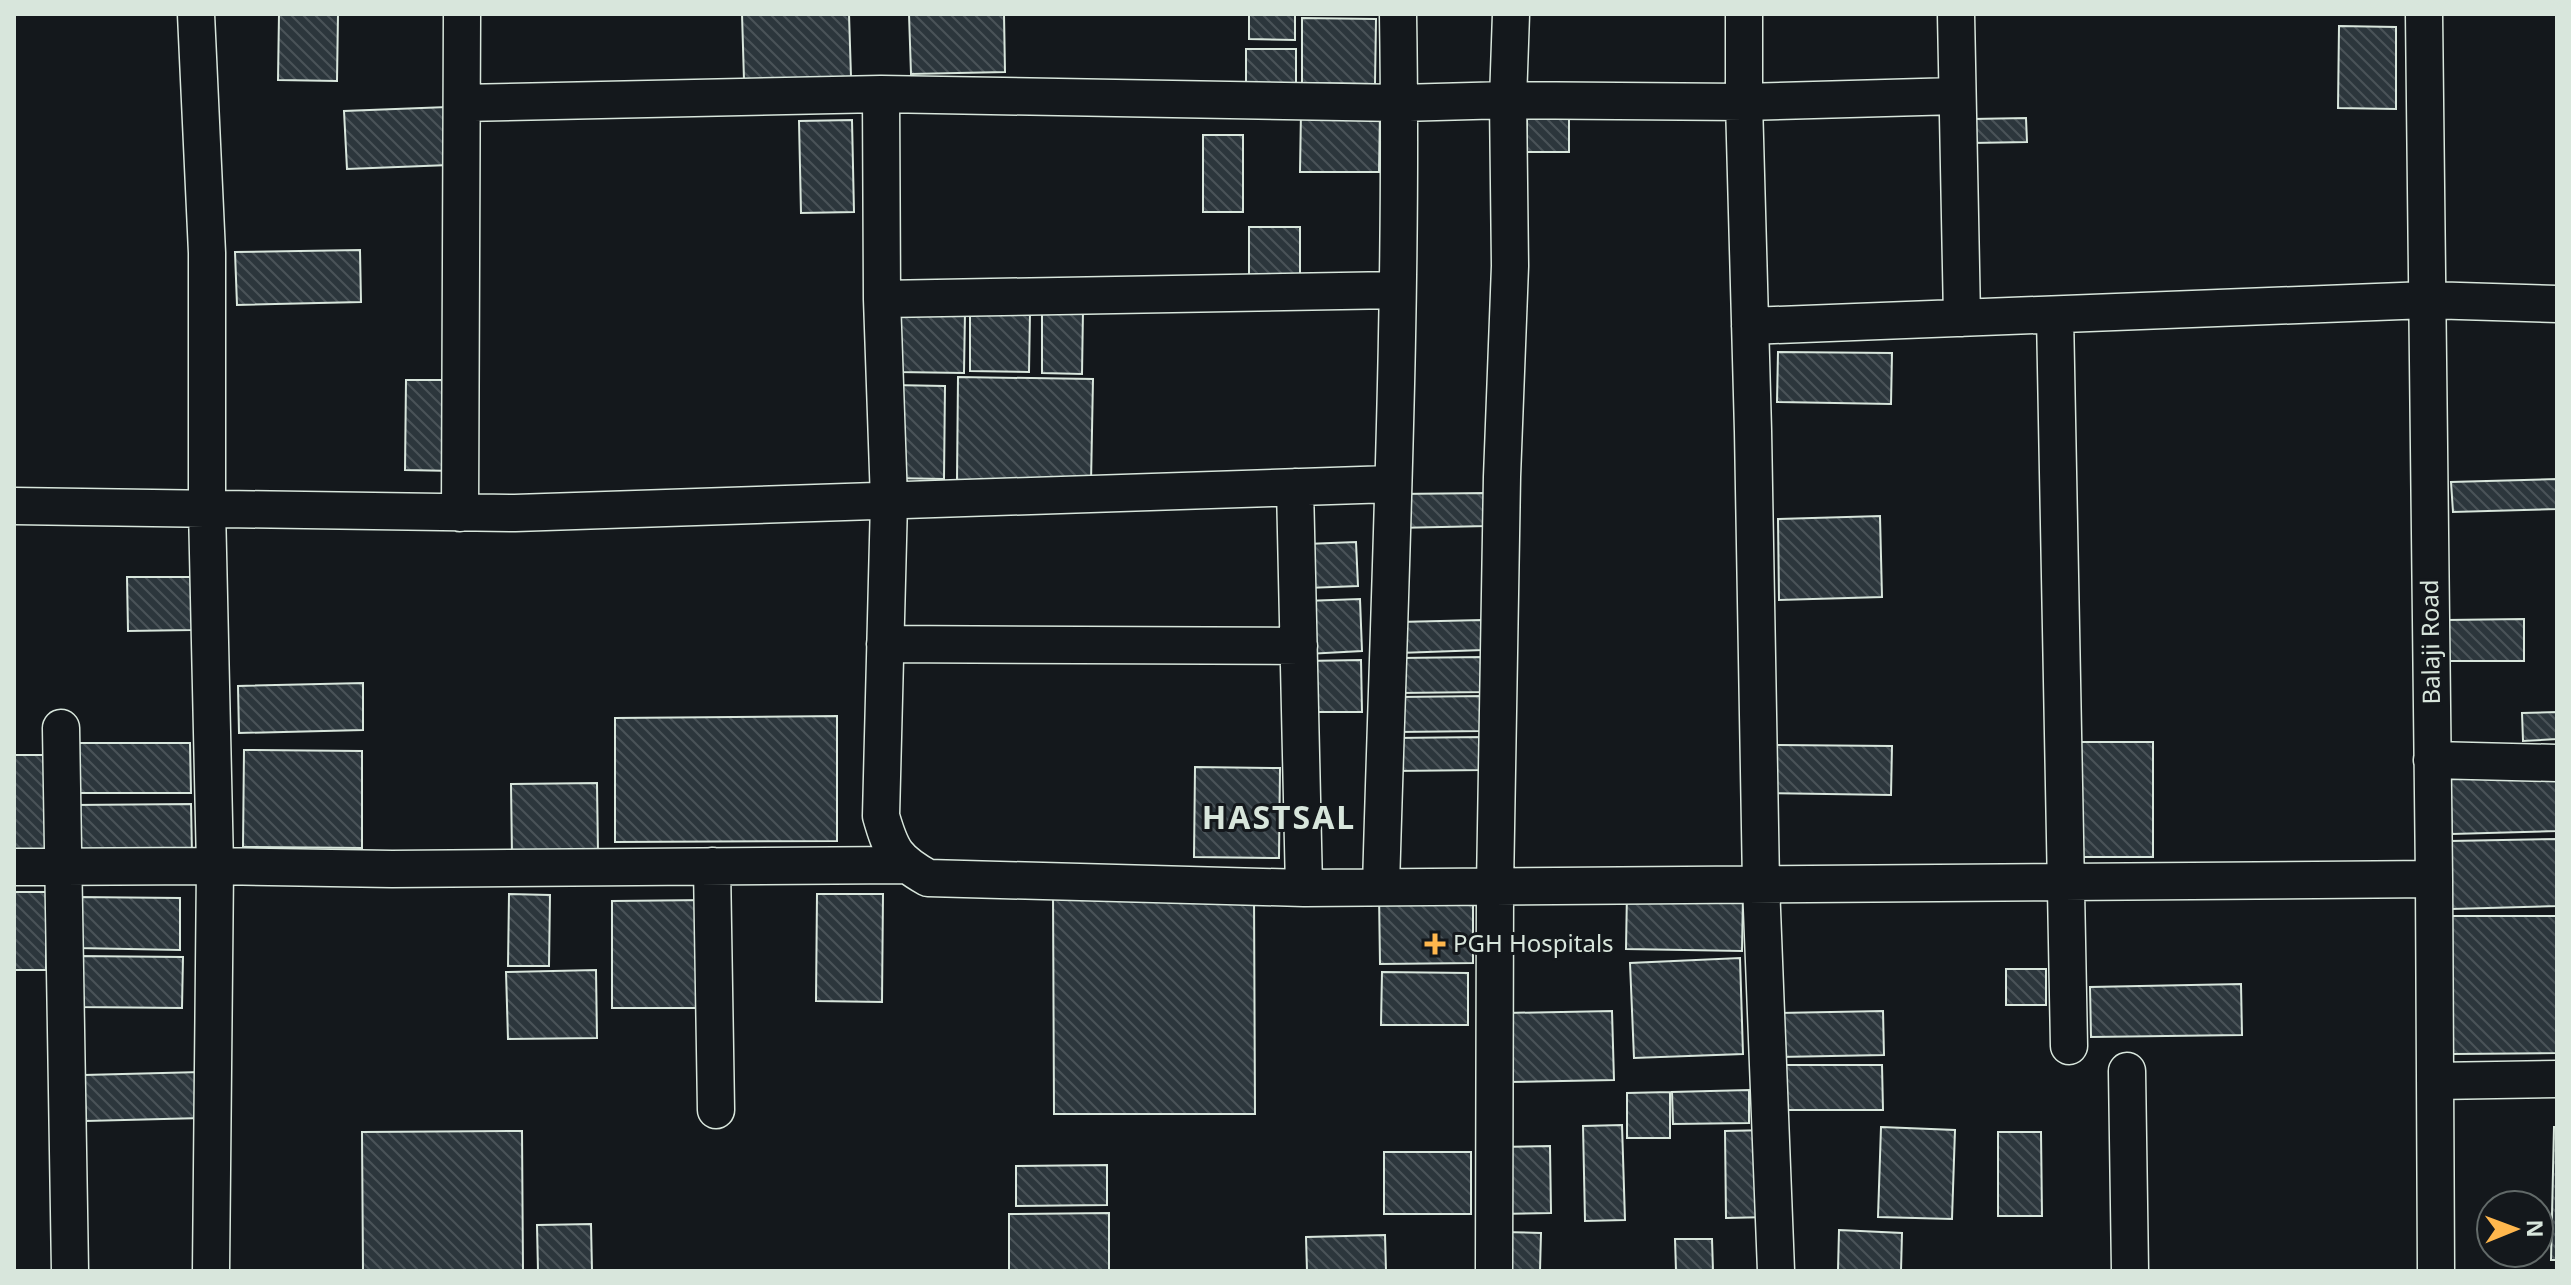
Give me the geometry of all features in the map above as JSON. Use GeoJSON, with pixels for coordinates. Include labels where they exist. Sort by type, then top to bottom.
{"type":"FeatureCollection","features":[{"type":"Feature","properties":{"kind":"street"},"geometry":{"type":"LineString","coordinates":[[196,14],[207,253],[207,508],[215,866],[211,1271]]}},
{"type":"Feature","properties":{"kind":"street"},"geometry":{"type":"LineString","coordinates":[[460,513],[462,14]]}},
{"type":"Feature","properties":{"kind":"street"},"geometry":{"type":"LineString","coordinates":[[1381,887],[1397,290],[1398,14]]}},
{"type":"Feature","properties":{"kind":"street"},"geometry":{"type":"LineString","coordinates":[[1494,1271],[1495,887],[1502,493],[1510,266],[1508,100],[1511,14]]}},
{"type":"Feature","properties":{"kind":"street"},"geometry":{"type":"LineString","coordinates":[[1744,14],[1761,884],[1776,1271]]}},
{"type":"Feature","properties":{"kind":"street"},"geometry":{"type":"LineString","coordinates":[[1956,14],[1962,318]]}},
{"type":"Feature","properties":{"kind":"street","name":"Balaji Road"},"geometry":{"type":"LineString","coordinates":[[2424,14],[2436,1271]]}},
{"type":"Feature","properties":{"kind":"street"},"geometry":{"type":"LineString","coordinates":[[462,103],[881,94],[1400,103],[1508,100],[1744,102],[1957,96]]}},
{"type":"Feature","properties":{"kind":"street"},"geometry":{"type":"LineString","coordinates":[[881,94],[882,299],[889,501],[881,816],[889,844],[905,865],[928,878],[1304,888],[2434,879]]}},
{"type":"Feature","properties":{"kind":"street"},"geometry":{"type":"LineString","coordinates":[[882,299],[1397,290]]}},
{"type":"Feature","properties":{"kind":"street"},"geometry":{"type":"LineString","coordinates":[[1750,326],[2427,300],[2557,304]]}},
{"type":"Feature","properties":{"kind":"street"},"geometry":{"type":"LineString","coordinates":[[2055,315],[2069,1046]]}},
{"type":"Feature","properties":{"kind":"street"},"geometry":{"type":"LineString","coordinates":[[14,506],[515,513],[1391,484]]}},
{"type":"Feature","properties":{"kind":"street"},"geometry":{"type":"LineString","coordinates":[[1295,487],[1304,888]]}},
{"type":"Feature","properties":{"kind":"street"},"geometry":{"type":"LineString","coordinates":[[885,644],[1299,646]]}},
{"type":"Feature","properties":{"kind":"street"},"geometry":{"type":"LineString","coordinates":[[61,728],[70,1271]]}},
{"type":"Feature","properties":{"kind":"street"},"geometry":{"type":"LineString","coordinates":[[2432,760],[2557,763]]}},
{"type":"Feature","properties":{"kind":"street"},"geometry":{"type":"LineString","coordinates":[[14,867],[392,869],[905,865]]}},
{"type":"Feature","properties":{"kind":"street"},"geometry":{"type":"LineString","coordinates":[[712,866],[716,1110]]}},
{"type":"Feature","properties":{"kind":"street"},"geometry":{"type":"LineString","coordinates":[[2127,1071],[2130,1271]]}},
{"type":"Feature","properties":{"kind":"street"},"geometry":{"type":"LineString","coordinates":[[2435,1081],[2557,1079]]}},
{"type":"Feature","properties":{"kind":"building"},"geometry":{"type":"Polygon","coordinates":[[[279,14],[338,14],[337,81],[278,80],[279,14]]]}},
{"type":"Feature","properties":{"kind":"building"},"geometry":{"type":"Polygon","coordinates":[[[742,14],[849,14],[851,77],[744,80],[742,14]]]}},
{"type":"Feature","properties":{"kind":"building"},"geometry":{"type":"Polygon","coordinates":[[[909,14],[1004,14],[1005,72],[911,74],[909,14]]]}},
{"type":"Feature","properties":{"kind":"building"},"geometry":{"type":"Polygon","coordinates":[[[1249,14],[1295,14],[1295,40],[1249,39],[1249,14]]]}},
{"type":"Feature","properties":{"kind":"building"},"geometry":{"type":"Polygon","coordinates":[[[1302,18],[1376,19],[1375,84],[1302,83],[1302,18]]]}},
{"type":"Feature","properties":{"kind":"building"},"geometry":{"type":"Polygon","coordinates":[[[2339,26],[2396,27],[2396,109],[2338,108],[2339,26]]]}},
{"type":"Feature","properties":{"kind":"building"},"geometry":{"type":"Polygon","coordinates":[[[1246,49],[1296,49],[1296,88],[1246,87],[1246,49]]]}},
{"type":"Feature","properties":{"kind":"building"},"geometry":{"type":"Polygon","coordinates":[[[447,107],[449,165],[347,169],[344,111],[447,107]]]}},
{"type":"Feature","properties":{"kind":"building"},"geometry":{"type":"Polygon","coordinates":[[[1527,108],[1569,108],[1569,152],[1527,152],[1527,108]]]}},
{"type":"Feature","properties":{"kind":"building"},"geometry":{"type":"Polygon","coordinates":[[[1301,111],[1380,112],[1379,172],[1300,172],[1301,111]]]}},
{"type":"Feature","properties":{"kind":"building"},"geometry":{"type":"Polygon","coordinates":[[[2026,118],[2027,142],[1973,143],[1972,119],[2026,118]]]}},
{"type":"Feature","properties":{"kind":"building"},"geometry":{"type":"Polygon","coordinates":[[[852,120],[854,212],[801,213],[799,121],[852,120]]]}},
{"type":"Feature","properties":{"kind":"building"},"geometry":{"type":"Polygon","coordinates":[[[1203,135],[1243,135],[1243,212],[1203,212],[1203,135]]]}},
{"type":"Feature","properties":{"kind":"building"},"geometry":{"type":"Polygon","coordinates":[[[1249,227],[1300,227],[1300,291],[1249,290],[1249,227]]]}},
{"type":"Feature","properties":{"kind":"building"},"geometry":{"type":"Polygon","coordinates":[[[360,250],[361,302],[237,305],[235,252],[360,250]]]}},
{"type":"Feature","properties":{"kind":"building"},"geometry":{"type":"Polygon","coordinates":[[[1042,309],[1083,310],[1082,374],[1042,373],[1042,309]]]}},
{"type":"Feature","properties":{"kind":"building"},"geometry":{"type":"Polygon","coordinates":[[[897,311],[965,312],[964,373],[897,372],[897,311]]]}},
{"type":"Feature","properties":{"kind":"building"},"geometry":{"type":"Polygon","coordinates":[[[970,312],[1030,312],[1029,372],[970,371],[970,312]]]}},
{"type":"Feature","properties":{"kind":"building"},"geometry":{"type":"Polygon","coordinates":[[[1778,352],[1892,353],[1891,404],[1777,402],[1778,352]]]}},
{"type":"Feature","properties":{"kind":"building"},"geometry":{"type":"Polygon","coordinates":[[[958,377],[1093,379],[1091,483],[957,481],[958,377]]]}},
{"type":"Feature","properties":{"kind":"building"},"geometry":{"type":"Polygon","coordinates":[[[406,380],[455,380],[454,471],[405,470],[406,380]]]}},
{"type":"Feature","properties":{"kind":"building"},"geometry":{"type":"Polygon","coordinates":[[[891,385],[945,386],[944,479],[890,478],[891,385]]]}},
{"type":"Feature","properties":{"kind":"building"},"geometry":{"type":"Polygon","coordinates":[[[2557,479],[2557,509],[2453,512],[2451,482],[2557,479]]]}},
{"type":"Feature","properties":{"kind":"building"},"geometry":{"type":"Polygon","coordinates":[[[1487,493],[1487,526],[1396,528],[1396,494],[1487,493]]]}},
{"type":"Feature","properties":{"kind":"building"},"geometry":{"type":"Polygon","coordinates":[[[1880,516],[1882,597],[1779,600],[1778,519],[1880,516]]]}},
{"type":"Feature","properties":{"kind":"building"},"geometry":{"type":"Polygon","coordinates":[[[1356,542],[1358,586],[1307,588],[1306,544],[1356,542]]]}},
{"type":"Feature","properties":{"kind":"building"},"geometry":{"type":"Polygon","coordinates":[[[127,577],[192,577],[192,630],[128,631],[127,577]]]}},
{"type":"Feature","properties":{"kind":"building"},"geometry":{"type":"Polygon","coordinates":[[[1360,599],[1362,651],[1307,654],[1305,601],[1360,599]]]}},
{"type":"Feature","properties":{"kind":"building"},"geometry":{"type":"Polygon","coordinates":[[[2524,619],[2524,661],[2446,661],[2446,620],[2524,619]]]}},
{"type":"Feature","properties":{"kind":"building"},"geometry":{"type":"Polygon","coordinates":[[[1482,620],[1483,650],[1399,653],[1399,622],[1482,620]]]}},
{"type":"Feature","properties":{"kind":"building"},"geometry":{"type":"Polygon","coordinates":[[[1483,657],[1484,692],[1399,693],[1399,658],[1483,657]]]}},
{"type":"Feature","properties":{"kind":"building"},"geometry":{"type":"Polygon","coordinates":[[[1361,660],[1362,712],[1304,712],[1304,661],[1361,660]]]}},
{"type":"Feature","properties":{"kind":"building"},"geometry":{"type":"Polygon","coordinates":[[[363,683],[363,730],[239,733],[238,686],[363,683]]]}},
{"type":"Feature","properties":{"kind":"building"},"geometry":{"type":"Polygon","coordinates":[[[1483,696],[1483,731],[1398,732],[1399,697],[1483,696]]]}},
{"type":"Feature","properties":{"kind":"building"},"geometry":{"type":"Polygon","coordinates":[[[2557,712],[2557,739],[2523,741],[2522,713],[2557,712]]]}},
{"type":"Feature","properties":{"kind":"building"},"geometry":{"type":"Polygon","coordinates":[[[837,716],[837,841],[615,842],[615,718],[837,716]]]}},
{"type":"Feature","properties":{"kind":"building"},"geometry":{"type":"Polygon","coordinates":[[[1483,737],[1483,770],[1395,771],[1395,738],[1483,737]]]}},
{"type":"Feature","properties":{"kind":"building"},"geometry":{"type":"Polygon","coordinates":[[[2077,742],[2153,742],[2153,857],[2077,857],[2077,742]]]}},
{"type":"Feature","properties":{"kind":"building"},"geometry":{"type":"Polygon","coordinates":[[[70,743],[190,743],[191,793],[71,793],[70,743]]]}},
{"type":"Feature","properties":{"kind":"building"},"geometry":{"type":"Polygon","coordinates":[[[1769,745],[1892,746],[1891,795],[1768,793],[1769,745]]]}},
{"type":"Feature","properties":{"kind":"building"},"geometry":{"type":"Polygon","coordinates":[[[244,750],[362,751],[362,848],[243,847],[244,750]]]}},
{"type":"Feature","properties":{"kind":"building"},"geometry":{"type":"Polygon","coordinates":[[[14,755],[58,755],[60,852],[14,853],[14,755]]]}},
{"type":"Feature","properties":{"kind":"building"},"geometry":{"type":"Polygon","coordinates":[[[1195,767],[1280,768],[1279,858],[1194,857],[1195,767]]]}},
{"type":"Feature","properties":{"kind":"building"},"geometry":{"type":"Polygon","coordinates":[[[2557,774],[2557,831],[2452,834],[2450,777],[2557,774]]]}},
{"type":"Feature","properties":{"kind":"building"},"geometry":{"type":"Polygon","coordinates":[[[597,783],[598,854],[512,856],[511,784],[597,783]]]}},
{"type":"Feature","properties":{"kind":"building"},"geometry":{"type":"Polygon","coordinates":[[[191,804],[192,855],[72,855],[72,805],[191,804]]]}},
{"type":"Feature","properties":{"kind":"building"},"geometry":{"type":"Polygon","coordinates":[[[2557,839],[2557,906],[2452,909],[2450,841],[2557,839]]]}},
{"type":"Feature","properties":{"kind":"building"},"geometry":{"type":"Polygon","coordinates":[[[1627,891],[1743,894],[1742,951],[1626,949],[1627,891]]]}},
{"type":"Feature","properties":{"kind":"building"},"geometry":{"type":"Polygon","coordinates":[[[14,892],[46,892],[46,970],[14,970],[14,892]]]}},
{"type":"Feature","properties":{"kind":"building"},"geometry":{"type":"Polygon","coordinates":[[[1254,892],[1255,1114],[1054,1114],[1053,893],[1254,892]]]}},
{"type":"Feature","properties":{"kind":"building"},"geometry":{"type":"Polygon","coordinates":[[[1473,892],[1473,963],[1380,964],[1379,893],[1473,892]]]}},
{"type":"Feature","properties":{"kind":"building"},"geometry":{"type":"Polygon","coordinates":[[[509,894],[550,895],[549,966],[508,966],[509,894]]]}},
{"type":"Feature","properties":{"kind":"building"},"geometry":{"type":"Polygon","coordinates":[[[817,894],[883,894],[882,1002],[816,1001],[817,894]]]}},
{"type":"Feature","properties":{"kind":"building"},"geometry":{"type":"Polygon","coordinates":[[[78,897],[180,898],[180,950],[77,948],[78,897]]]}},
{"type":"Feature","properties":{"kind":"building"},"geometry":{"type":"Polygon","coordinates":[[[707,900],[707,1008],[612,1008],[612,901],[707,900]]]}},
{"type":"Feature","properties":{"kind":"building"},"geometry":{"type":"Polygon","coordinates":[[[2452,916],[2557,916],[2557,1053],[2453,1054],[2452,916]]]}},
{"type":"Feature","properties":{"kind":"building"},"geometry":{"type":"Polygon","coordinates":[[[78,956],[183,957],[182,1008],[78,1007],[78,956]]]}},
{"type":"Feature","properties":{"kind":"building"},"geometry":{"type":"Polygon","coordinates":[[[1740,958],[1743,1054],[1634,1058],[1630,963],[1740,958]]]}},
{"type":"Feature","properties":{"kind":"building"},"geometry":{"type":"Polygon","coordinates":[[[2006,969],[2046,969],[2046,1005],[2006,1005],[2006,969]]]}},
{"type":"Feature","properties":{"kind":"building"},"geometry":{"type":"Polygon","coordinates":[[[596,970],[597,1038],[508,1039],[506,972],[596,970]]]}},
{"type":"Feature","properties":{"kind":"building"},"geometry":{"type":"Polygon","coordinates":[[[1382,972],[1468,973],[1468,1025],[1381,1025],[1382,972]]]}},
{"type":"Feature","properties":{"kind":"building"},"geometry":{"type":"Polygon","coordinates":[[[2241,984],[2242,1035],[2091,1037],[2090,987],[2241,984]]]}},
{"type":"Feature","properties":{"kind":"building"},"geometry":{"type":"Polygon","coordinates":[[[1612,1011],[1614,1080],[1507,1082],[1506,1013],[1612,1011]]]}},
{"type":"Feature","properties":{"kind":"building"},"geometry":{"type":"Polygon","coordinates":[[[1883,1011],[1884,1055],[1774,1057],[1774,1013],[1883,1011]]]}},
{"type":"Feature","properties":{"kind":"building"},"geometry":{"type":"Polygon","coordinates":[[[1777,1065],[1882,1065],[1883,1110],[1776,1110],[1777,1065]]]}},
{"type":"Feature","properties":{"kind":"building"},"geometry":{"type":"Polygon","coordinates":[[[201,1072],[202,1118],[86,1121],[84,1075],[201,1072]]]}},
{"type":"Feature","properties":{"kind":"building"},"geometry":{"type":"Polygon","coordinates":[[[1749,1090],[1749,1123],[1673,1124],[1672,1092],[1749,1090]]]}},
{"type":"Feature","properties":{"kind":"building"},"geometry":{"type":"Polygon","coordinates":[[[1670,1092],[1670,1138],[1627,1138],[1627,1093],[1670,1092]]]}},
{"type":"Feature","properties":{"kind":"building"},"geometry":{"type":"Polygon","coordinates":[[[1622,1125],[1625,1220],[1585,1221],[1583,1126],[1622,1125]]]}},
{"type":"Feature","properties":{"kind":"building"},"geometry":{"type":"Polygon","coordinates":[[[1881,1127],[1955,1130],[1952,1219],[1878,1217],[1881,1127]]]}},
{"type":"Feature","properties":{"kind":"building"},"geometry":{"type":"Polygon","coordinates":[[[2554,1127],[2557,1127],[2557,1260],[2555,1189],[2554,1127]]]}},
{"type":"Feature","properties":{"kind":"building"},"geometry":{"type":"Polygon","coordinates":[[[1770,1130],[1770,1217],[1726,1218],[1725,1131],[1770,1130]]]}},
{"type":"Feature","properties":{"kind":"building"},"geometry":{"type":"Polygon","coordinates":[[[522,1131],[523,1271],[363,1271],[362,1132],[522,1131]]]}},
{"type":"Feature","properties":{"kind":"building"},"geometry":{"type":"Polygon","coordinates":[[[1998,1132],[2041,1132],[2042,1216],[1998,1216],[1998,1132]]]}},
{"type":"Feature","properties":{"kind":"building"},"geometry":{"type":"Polygon","coordinates":[[[1550,1146],[1551,1213],[1497,1214],[1496,1147],[1550,1146]]]}},
{"type":"Feature","properties":{"kind":"building"},"geometry":{"type":"Polygon","coordinates":[[[1384,1152],[1471,1152],[1471,1214],[1384,1214],[1384,1152]]]}},
{"type":"Feature","properties":{"kind":"building"},"geometry":{"type":"Polygon","coordinates":[[[1107,1165],[1107,1205],[1016,1206],[1016,1166],[1107,1165]]]}},
{"type":"Feature","properties":{"kind":"building"},"geometry":{"type":"Polygon","coordinates":[[[1109,1213],[1109,1271],[1009,1271],[1009,1214],[1109,1213]]]}},
{"type":"Feature","properties":{"kind":"building"},"geometry":{"type":"Polygon","coordinates":[[[591,1224],[592,1271],[538,1271],[537,1225],[591,1224]]]}},
{"type":"Feature","properties":{"kind":"building"},"geometry":{"type":"Polygon","coordinates":[[[1839,1230],[1902,1233],[1901,1271],[1838,1271],[1839,1230]]]}},
{"type":"Feature","properties":{"kind":"building"},"geometry":{"type":"Polygon","coordinates":[[[1502,1232],[1541,1233],[1540,1271],[1500,1271],[1502,1232]]]}},
{"type":"Feature","properties":{"kind":"building"},"geometry":{"type":"Polygon","coordinates":[[[1385,1235],[1386,1271],[1307,1271],[1306,1237],[1385,1235]]]}},
{"type":"Feature","properties":{"kind":"building"},"geometry":{"type":"Polygon","coordinates":[[[1675,1239],[1712,1239],[1713,1271],[1676,1271],[1675,1239]]]}},
{"type":"Feature","properties":{"kind":"place","name":"PGH Hospitals"},"geometry":{"type":"Point","coordinates":[1435,944]}},
{"type":"Feature","properties":{"kind":"district","name":"HASTSAL"},"geometry":{"type":"Point","coordinates":[1279,818]}}]}
